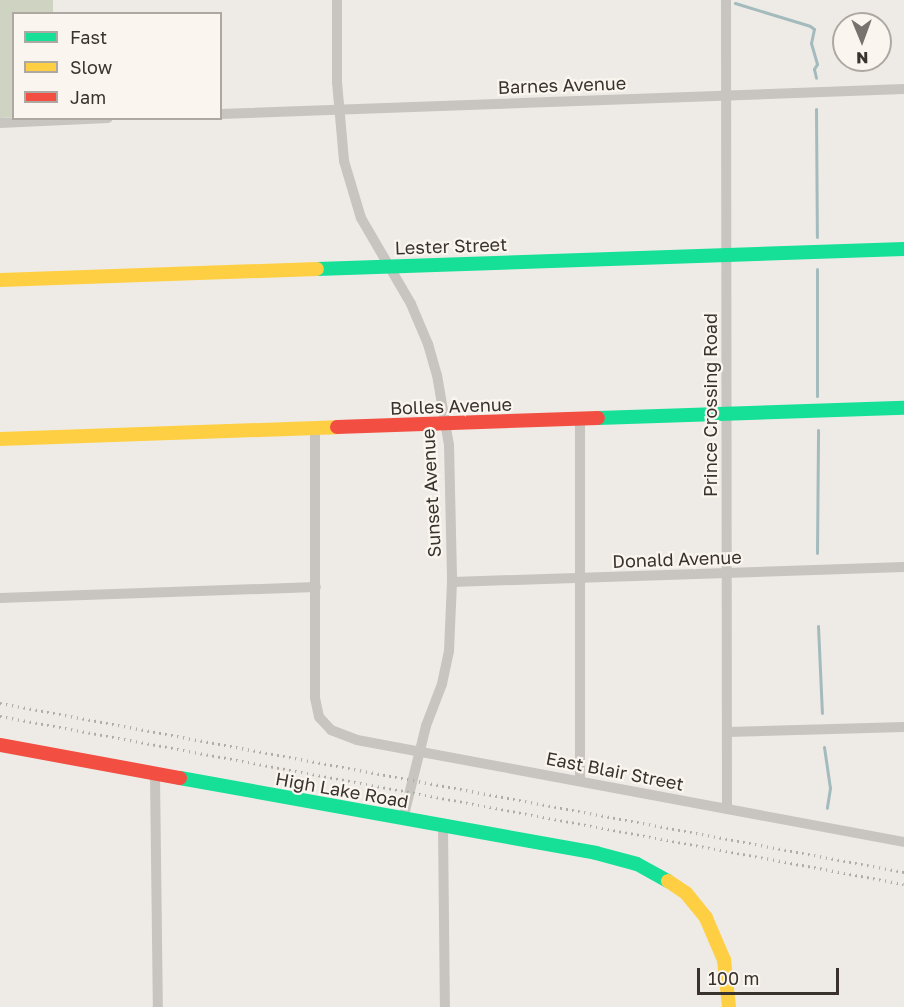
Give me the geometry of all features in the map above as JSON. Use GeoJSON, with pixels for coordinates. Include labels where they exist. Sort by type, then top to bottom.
{"type":"FeatureCollection","features":[{"type":"Feature","properties":{"kind":"street","name":"Sunset Avenue"},"geometry":{"type":"LineString","coordinates":[[337,0],[338,109],[340,136],[351,189],[372,240],[417,317],[428,344],[437,375],[450,468],[451,636],[446,669],[419,751],[403,819]]}},
{"type":"Feature","properties":{"kind":"street","name":"Prince Crossing Road"},"geometry":{"type":"LineString","coordinates":[[726,0],[727,809]]}},
{"type":"Feature","properties":{"kind":"street","name":"Barnes Avenue"},"geometry":{"type":"LineString","coordinates":[[222,114],[904,89]]}},
{"type":"Feature","properties":{"kind":"street"},"geometry":{"type":"LineString","coordinates":[[0,123],[65,120]]}},
{"type":"Feature","properties":{"kind":"street","name":"Lester Street"},"geometry":{"type":"LineString","coordinates":[[0,280],[904,249]]}},
{"type":"Feature","properties":{"kind":"street","name":"Bolles Avenue"},"geometry":{"type":"LineString","coordinates":[[0,439],[904,408]]}},
{"type":"Feature","properties":{"kind":"street"},"geometry":{"type":"LineString","coordinates":[[580,419],[580,781]]}},
{"type":"Feature","properties":{"kind":"street"},"geometry":{"type":"LineString","coordinates":[[0,598],[316,587],[315,429]]}},
{"type":"Feature","properties":{"kind":"street","name":"Donald Avenue"},"geometry":{"type":"LineString","coordinates":[[452,582],[904,567]]}},
{"type":"Feature","properties":{"kind":"street","name":"East Blair Street"},"geometry":{"type":"LineString","coordinates":[[316,587],[315,698],[319,717],[324,724],[347,738],[904,842]]}},
{"type":"Feature","properties":{"kind":"street"},"geometry":{"type":"LineString","coordinates":[[727,732],[904,727]]}},
{"type":"Feature","properties":{"kind":"street","name":"High Lake Road"},"geometry":{"type":"LineString","coordinates":[[0,746],[622,859],[649,869],[673,883],[698,906],[714,930],[724,960],[729,1007]]}},
{"type":"Feature","properties":{"kind":"street"},"geometry":{"type":"LineString","coordinates":[[155,774],[158,1007]]}},
{"type":"Feature","properties":{"kind":"street"},"geometry":{"type":"LineString","coordinates":[[442,826],[445,1007]]}},
{"type":"Feature","properties":{"kind":"green space"},"geometry":{"type":"Polygon","coordinates":[[[0,0],[53,0],[53,12],[12,12],[12,117],[0,118],[0,0]]]}},
{"type":"Feature","properties":{"kind":"waterway"},"geometry":{"type":"LineString","coordinates":[[735,3],[814,29],[811,43],[817,64],[814,69],[816,78]]}},
{"type":"Feature","properties":{"kind":"waterway"},"geometry":{"type":"LineString","coordinates":[[816,109],[817,237]]}},
{"type":"Feature","properties":{"kind":"waterway"},"geometry":{"type":"LineString","coordinates":[[817,269],[817,396]]}},
{"type":"Feature","properties":{"kind":"waterway"},"geometry":{"type":"LineString","coordinates":[[817,553],[818,430]]}},
{"type":"Feature","properties":{"kind":"waterway"},"geometry":{"type":"LineString","coordinates":[[818,626],[822,713]]}},
{"type":"Feature","properties":{"kind":"waterway"},"geometry":{"type":"LineString","coordinates":[[824,747],[830,788],[827,808]]}},
{"type":"Feature","properties":{"kind":"railway"},"geometry":{"type":"LineString","coordinates":[[0,703],[904,872]]}},
{"type":"Feature","properties":{"kind":"railway"},"geometry":{"type":"LineString","coordinates":[[0,716],[904,884]]}},
{"type":"Feature","properties":{"kind":"traffic: fast"},"geometry":{"type":"LineString","coordinates":[[317,269],[904,249]]}},
{"type":"Feature","properties":{"kind":"traffic: fast"},"geometry":{"type":"LineString","coordinates":[[598,418],[904,408]]}},
{"type":"Feature","properties":{"kind":"traffic: fast"},"geometry":{"type":"LineString","coordinates":[[180,778],[596,853],[637,864],[668,881]]}},
{"type":"Feature","properties":{"kind":"traffic: slow"},"geometry":{"type":"LineString","coordinates":[[0,280],[317,269]]}},
{"type":"Feature","properties":{"kind":"traffic: slow"},"geometry":{"type":"LineString","coordinates":[[0,439],[337,427]]}},
{"type":"Feature","properties":{"kind":"traffic: slow"},"geometry":{"type":"LineString","coordinates":[[668,881],[686,893],[706,918],[724,960],[729,1007]]}},
{"type":"Feature","properties":{"kind":"traffic: jam"},"geometry":{"type":"LineString","coordinates":[[337,427],[598,418]]}},
{"type":"Feature","properties":{"kind":"traffic: jam"},"geometry":{"type":"LineString","coordinates":[[0,745],[180,778]]}}]}
